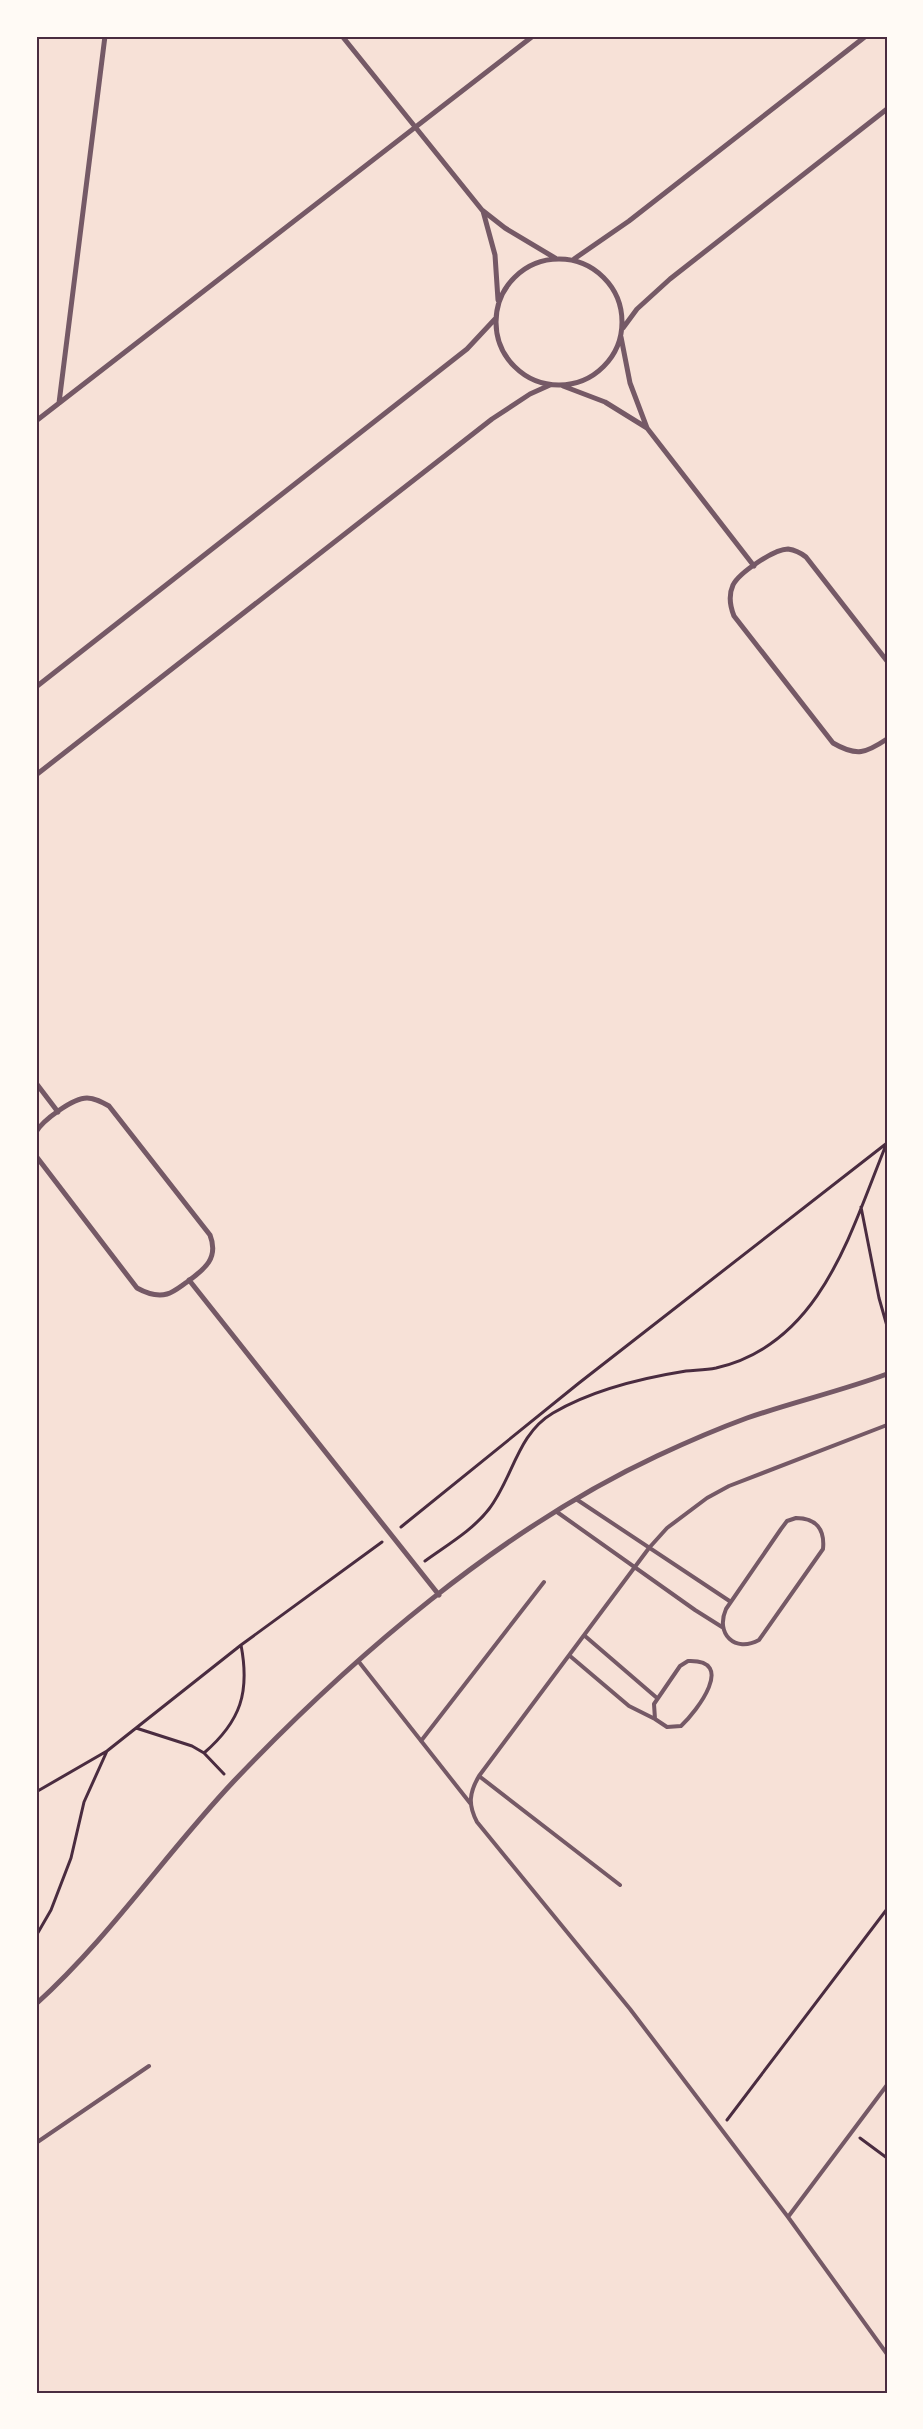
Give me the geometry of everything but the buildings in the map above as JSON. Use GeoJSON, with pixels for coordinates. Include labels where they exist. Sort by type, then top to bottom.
{"type":"FeatureCollection","features":[{"type":"Feature","properties":{"kind":"street"},"geometry":{"type":"LineString","coordinates":[[59,403],[105,36]]}},
{"type":"Feature","properties":{"kind":"street"},"geometry":{"type":"LineString","coordinates":[[342,36],[482,210],[521,239],[555,258]]}},
{"type":"Feature","properties":{"kind":"street"},"geometry":{"type":"LineString","coordinates":[[36,421],[533,36]]}},
{"type":"Feature","properties":{"kind":"street"},"geometry":{"type":"LineString","coordinates":[[574,260],[629,222],[866,36]]}},
{"type":"Feature","properties":{"kind":"street"},"geometry":{"type":"LineString","coordinates":[[623,329],[637,309],[670,279],[887,109]]}},
{"type":"Feature","properties":{"kind":"street"},"geometry":{"type":"LineString","coordinates":[[482,210],[495,255],[498,301],[495,319],[498,342],[510,363],[528,378],[550,385],[581,382],[599,371],[613,356],[621,337],[623,329],[621,306],[611,285],[595,269],[574,260],[555,258],[536,262],[520,271],[507,284],[498,301]]}},
{"type":"Feature","properties":{"kind":"street"},"geometry":{"type":"LineString","coordinates":[[36,687],[467,349],[495,319]]}},
{"type":"Feature","properties":{"kind":"street"},"geometry":{"type":"LineString","coordinates":[[621,337],[630,383],[647,428],[754,566]]}},
{"type":"Feature","properties":{"kind":"street"},"geometry":{"type":"LineString","coordinates":[[36,775],[492,419],[511,406],[550,385]]}},
{"type":"Feature","properties":{"kind":"street"},"geometry":{"type":"LineString","coordinates":[[561,385],[605,402],[647,428]]}},
{"type":"Feature","properties":{"kind":"street"},"geometry":{"type":"LineString","coordinates":[[887,661],[806,557],[798,552],[779,551],[739,576],[733,585],[730,596],[734,616],[833,743],[844,750],[856,752],[868,751],[887,739]]}},
{"type":"Feature","properties":{"kind":"street"},"geometry":{"type":"LineString","coordinates":[[36,1083],[58,1112]]}},
{"type":"Feature","properties":{"kind":"street"},"geometry":{"type":"LineString","coordinates":[[36,1132],[42,1122],[76,1100],[86,1098],[104,1103],[117,1114],[210,1234],[214,1244],[214,1254],[210,1263],[189,1280],[167,1294],[146,1293],[137,1288],[36,1156]]}},
{"type":"Feature","properties":{"kind":"street"},"geometry":{"type":"LineString","coordinates":[[189,1280],[390,1536],[439,1595]]}},
{"type":"Feature","properties":{"kind":"street"},"geometry":{"type":"LineString","coordinates":[[36,2004],[95,1944],[232,1783],[312,1704],[439,1595],[489,1558],[576,1499],[622,1474],[701,1437],[748,1418],[887,1374]]}},
{"type":"Feature","properties":{"kind":"lane"},"geometry":{"type":"LineString","coordinates":[[470,1803],[471,1792],[478,1776],[585,1636],[649,1548],[686,1512],[722,1490],[887,1425]]}},
{"type":"Feature","properties":{"kind":"lane"},"geometry":{"type":"LineString","coordinates":[[576,1499],[731,1602]]}},
{"type":"Feature","properties":{"kind":"lane"},"geometry":{"type":"LineString","coordinates":[[557,1512],[722,1627],[726,1635],[733,1642],[742,1645],[751,1644],[759,1640],[823,1549],[824,1539],[821,1530],[815,1522],[806,1518],[796,1518],[787,1521],[731,1602],[723,1618],[722,1627]]}},
{"type":"Feature","properties":{"kind":"lane"},"geometry":{"type":"LineString","coordinates":[[421,1740],[544,1582]]}},
{"type":"Feature","properties":{"kind":"lane"},"geometry":{"type":"LineString","coordinates":[[585,1636],[657,1698]]}},
{"type":"Feature","properties":{"kind":"lane"},"geometry":{"type":"LineString","coordinates":[[570,1656],[629,1706],[655,1719],[666,1727],[681,1726],[710,1689],[712,1681],[711,1672],[705,1664],[697,1661],[688,1661],[680,1666],[657,1698],[653,1712],[655,1719]]}},
{"type":"Feature","properties":{"kind":"lane"},"geometry":{"type":"LineString","coordinates":[[359,1662],[470,1803],[477,1822],[630,2009],[721,2128],[887,2354]]}},
{"type":"Feature","properties":{"kind":"lane"},"geometry":{"type":"LineString","coordinates":[[478,1776],[620,1885]]}},
{"type":"Feature","properties":{"kind":"lane"},"geometry":{"type":"LineString","coordinates":[[36,2142],[149,2066]]}},
{"type":"Feature","properties":{"kind":"lane"},"geometry":{"type":"LineString","coordinates":[[788,2217],[887,2085]]}},
{"type":"Feature","properties":{"kind":"path"},"geometry":{"type":"LineString","coordinates":[[36,1792],[107,1751],[241,1645],[390,1536],[578,1383],[887,1143],[826,1284],[810,1308],[791,1329],[768,1346],[742,1360],[715,1368],[677,1373],[629,1384],[574,1402],[551,1413],[533,1430],[519,1450],[498,1496],[489,1509],[478,1521],[417,1568]]}},
{"type":"Feature","properties":{"kind":"path"},"geometry":{"type":"LineString","coordinates":[[861,1206],[879,1298],[887,1326]]}},
{"type":"Feature","properties":{"kind":"path"},"geometry":{"type":"LineString","coordinates":[[204,1753],[227,1731],[236,1717],[244,1694],[246,1669],[241,1645]]}},
{"type":"Feature","properties":{"kind":"path"},"geometry":{"type":"LineString","coordinates":[[136,1728],[185,1743],[204,1753],[232,1783]]}},
{"type":"Feature","properties":{"kind":"path"},"geometry":{"type":"LineString","coordinates":[[36,1936],[51,1910],[65,1875],[71,1858],[84,1802],[107,1751]]}},
{"type":"Feature","properties":{"kind":"path"},"geometry":{"type":"LineString","coordinates":[[721,2128],[887,1909]]}},
{"type":"Feature","properties":{"kind":"path"},"geometry":{"type":"LineString","coordinates":[[851,2132],[887,2158]]}}]}
